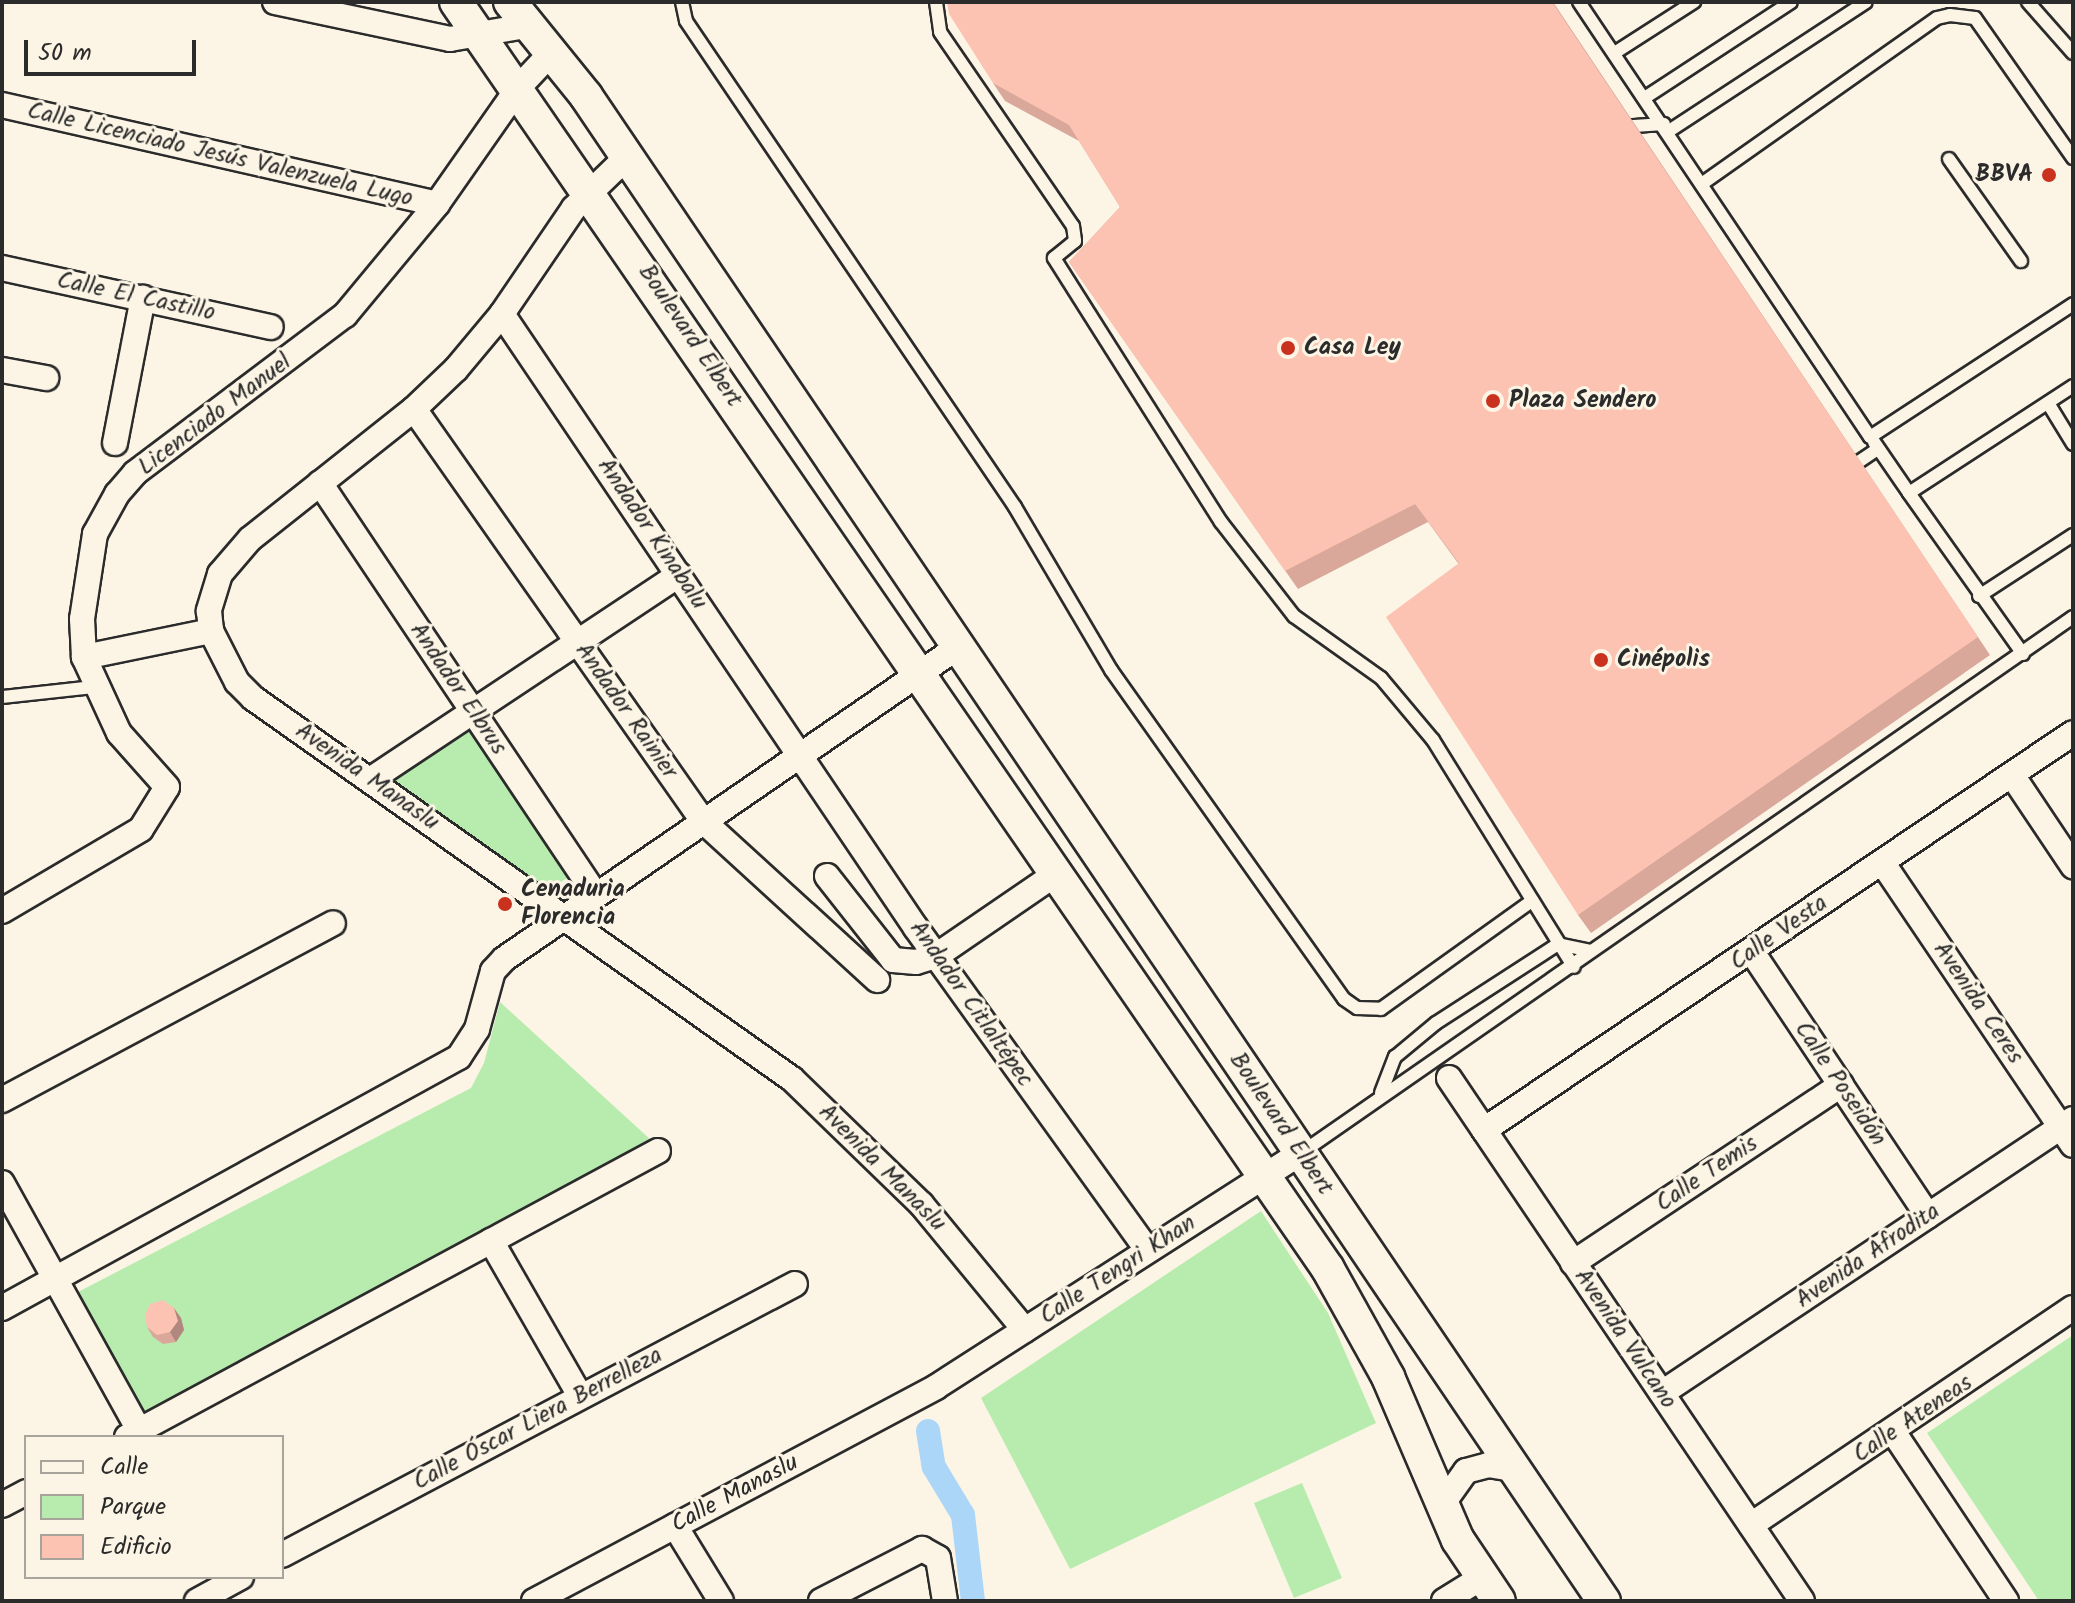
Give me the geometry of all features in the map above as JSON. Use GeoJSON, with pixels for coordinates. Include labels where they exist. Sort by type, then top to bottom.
{"type":"FeatureCollection","features":[{"type":"Feature","properties":{"kind":"street"},"geometry":{"type":"LineString","coordinates":[[275,2],[450,39],[479,33],[518,14]]}},
{"type":"Feature","properties":{"kind":"street","name":"Boulevard Elbert"},"geometry":{"type":"LineString","coordinates":[[456,2],[519,87],[1265,1177],[1364,1330],[1441,1506],[1490,1590]]}},
{"type":"Feature","properties":{"kind":"street","name":"Boulevard Elbert"},"geometry":{"type":"LineString","coordinates":[[518,14],[551,53],[627,157],[1514,1469],[1594,1595]]}},
{"type":"Feature","properties":{"kind":"street","name":"Licenciado Manuel"},"geometry":{"type":"LineString","coordinates":[[2,911],[141,829],[167,787],[119,733],[94,687],[84,657],[82,619],[95,534],[117,494],[135,473],[337,322],[437,204],[519,87],[551,53]]}},
{"type":"Feature","properties":{"kind":"street","name":"Calle Licenciado Jesús Valenzuela Lugo"},"geometry":{"type":"LineString","coordinates":[[2,105],[437,204]]}},
{"type":"Feature","properties":{"kind":"street"},"geometry":{"type":"LineString","coordinates":[[84,657],[211,631],[209,611],[220,574],[250,539],[414,409],[502,314],[590,191],[627,157]]}},
{"type":"Feature","properties":{"kind":"street","name":"Calle El Castillo"},"geometry":{"type":"LineString","coordinates":[[2,268],[271,327]]}},
{"type":"Feature","properties":{"kind":"street"},"geometry":{"type":"LineString","coordinates":[[115,443],[143,298]]}},
{"type":"Feature","properties":{"kind":"street","name":"Andador Kinabalu"},"geometry":{"type":"LineString","coordinates":[[502,314],[803,753]]}},
{"type":"Feature","properties":{"kind":"street"},"geometry":{"type":"LineString","coordinates":[[2,370],[46,378]]}},
{"type":"Feature","properties":{"kind":"street","name":"Andador Rainier"},"geometry":{"type":"LineString","coordinates":[[414,409],[703,821],[877,980]]}},
{"type":"Feature","properties":{"kind":"street","name":"Andador Elbrus"},"geometry":{"type":"LineString","coordinates":[[320,483],[596,895]]}},
{"type":"Feature","properties":{"kind":"street"},"geometry":{"type":"LineString","coordinates":[[370,780],[679,575]]}},
{"type":"Feature","properties":{"kind":"street","name":"Avenida Manaslu"},"geometry":{"type":"LineString","coordinates":[[211,631],[237,682],[253,698],[567,916],[792,1079],[921,1204],[1025,1330]]}},
{"type":"Feature","properties":{"kind":"street"},"geometry":{"type":"LineString","coordinates":[[2,1308],[459,1057],[477,1029],[493,971],[596,895],[958,647]]}},
{"type":"Feature","properties":{"kind":"street","name":"Calle Vesta"},"geometry":{"type":"LineString","coordinates":[[1484,1130],[2073,733]]}},
{"type":"Feature","properties":{"kind":"street","name":"Andador Citlaltépec"},"geometry":{"type":"LineString","coordinates":[[803,753],[936,956],[1147,1250]]}},
{"type":"Feature","properties":{"kind":"street"},"geometry":{"type":"LineString","coordinates":[[2012,775],[2073,866]]}},
{"type":"Feature","properties":{"kind":"street","name":"Avenida Ceres"},"geometry":{"type":"LineString","coordinates":[[1882,862],[2069,1130]]}},
{"type":"Feature","properties":{"kind":"street"},"geometry":{"type":"LineString","coordinates":[[827,876],[893,960],[926,962],[1057,873]]}},
{"type":"Feature","properties":{"kind":"street"},"geometry":{"type":"LineString","coordinates":[[2,1100],[333,923]]}},
{"type":"Feature","properties":{"kind":"street","name":"Calle Poseidón"},"geometry":{"type":"LineString","coordinates":[[1752,952],[1928,1216]]}},
{"type":"Feature","properties":{"kind":"street","name":"Avenida Vulcano"},"geometry":{"type":"LineString","coordinates":[[1449,1078],[1802,1601]]}},
{"type":"Feature","properties":{"kind":"street","name":"Calle Temis"},"geometry":{"type":"LineString","coordinates":[[1573,1263],[1841,1085]]}},
{"type":"Feature","properties":{"kind":"street","name":"Avenida Afrodita"},"geometry":{"type":"LineString","coordinates":[[1662,1393],[1928,1216],[2069,1130]]}},
{"type":"Feature","properties":{"kind":"street"},"geometry":{"type":"LineString","coordinates":[[2,1183],[136,1435],[658,1151]]}},
{"type":"Feature","properties":{"kind":"street","name":"Calle Tengri Khan"},"geometry":{"type":"LineString","coordinates":[[936,1387],[1301,1153]]}},
{"type":"Feature","properties":{"kind":"street"},"geometry":{"type":"LineString","coordinates":[[491,1241],[580,1396]]}},
{"type":"Feature","properties":{"kind":"street","name":"Calle Óscar Liera Berrelleza"},"geometry":{"type":"LineString","coordinates":[[284,1554],[795,1284]]}},
{"type":"Feature","properties":{"kind":"street","name":"Calle Ateneas"},"geometry":{"type":"LineString","coordinates":[[1751,1525],[1894,1433],[2073,1308]]}},
{"type":"Feature","properties":{"kind":"street","name":"Calle Manaslu"},"geometry":{"type":"LineString","coordinates":[[534,1601],[936,1387]]}},
{"type":"Feature","properties":{"kind":"street"},"geometry":{"type":"LineString","coordinates":[[1894,1433],[2006,1601]]}},
{"type":"Feature","properties":{"kind":"street"},"geometry":{"type":"LineString","coordinates":[[1441,1506],[1466,1471],[1488,1465],[1514,1469]]}},
{"type":"Feature","properties":{"kind":"street"},"geometry":{"type":"LineString","coordinates":[[2,1505],[24,1493]]}},
{"type":"Feature","properties":{"kind":"street"},"geometry":{"type":"LineString","coordinates":[[675,1526],[721,1601]]}},
{"type":"Feature","properties":{"kind":"street"},"geometry":{"type":"LineString","coordinates":[[821,1601],[912,1551],[933,1551],[938,1558],[945,1601]]}},
{"type":"Feature","properties":{"kind":"street"},"geometry":{"type":"LineString","coordinates":[[197,1601],[230,1585]]}},
{"type":"Feature","properties":{"kind":"street"},"geometry":{"type":"LineString","coordinates":[[1444,1601],[1490,1590]]}},
{"type":"Feature","properties":{"kind":"lane"},"geometry":{"type":"LineString","coordinates":[[682,2],[686,21],[1015,507],[1111,670],[1344,999],[1357,1008],[1381,1009],[1532,901]]}},
{"type":"Feature","properties":{"kind":"lane"},"geometry":{"type":"LineString","coordinates":[[936,2],[940,32],[1073,226],[1075,241],[1054,258],[1117,365],[1189,465],[1221,522],[1294,616],[1381,678],[1433,740],[1574,967]]}},
{"type":"Feature","properties":{"kind":"lane"},"geometry":{"type":"LineString","coordinates":[[1579,2],[1667,127],[1878,449],[1979,596],[2023,654]]}},
{"type":"Feature","properties":{"kind":"lane"},"geometry":{"type":"LineString","coordinates":[[1616,52],[1694,2]]}},
{"type":"Feature","properties":{"kind":"lane"},"geometry":{"type":"LineString","coordinates":[[1646,97],[1791,2]]}},
{"type":"Feature","properties":{"kind":"lane"},"geometry":{"type":"LineString","coordinates":[[1601,129],[1667,127],[1866,2]]}},
{"type":"Feature","properties":{"kind":"lane"},"geometry":{"type":"LineString","coordinates":[[2028,2],[2073,53]]}},
{"type":"Feature","properties":{"kind":"lane"},"geometry":{"type":"LineString","coordinates":[[1703,183],[1937,18],[1950,15],[1975,18],[2073,158]]}},
{"type":"Feature","properties":{"kind":"lane"},"geometry":{"type":"LineString","coordinates":[[1949,159],[2021,261]]}},
{"type":"Feature","properties":{"kind":"lane"},"geometry":{"type":"LineString","coordinates":[[1870,437],[2073,304]]}},
{"type":"Feature","properties":{"kind":"lane"},"geometry":{"type":"LineString","coordinates":[[1909,493],[2073,386]]}},
{"type":"Feature","properties":{"kind":"lane"},"geometry":{"type":"LineString","coordinates":[[2048,403],[2073,444]]}},
{"type":"Feature","properties":{"kind":"lane"},"geometry":{"type":"LineString","coordinates":[[1834,478],[1878,449]]}},
{"type":"Feature","properties":{"kind":"lane"},"geometry":{"type":"LineString","coordinates":[[1979,596],[2073,535]]}},
{"type":"Feature","properties":{"kind":"lane"},"geometry":{"type":"LineString","coordinates":[[1301,1153],[1381,1093],[1574,967],[1590,951],[2073,617]]}},
{"type":"Feature","properties":{"kind":"lane"},"geometry":{"type":"LineString","coordinates":[[2,697],[94,687]]}},
{"type":"Feature","properties":{"kind":"lane"},"geometry":{"type":"LineString","coordinates":[[1381,1093],[1403,1047],[1558,944],[1590,951]]}},
{"type":"Feature","properties":{"kind":"green space"},"geometry":{"type":"Polygon","coordinates":[[[462,719],[569,877],[546,891],[380,772],[462,719]]]}},
{"type":"Feature","properties":{"kind":"green space"},"geometry":{"type":"Polygon","coordinates":[[[500,1002],[651,1140],[144,1413],[78,1292],[471,1088],[484,1063],[500,1002]]]}},
{"type":"Feature","properties":{"kind":"green space"},"geometry":{"type":"Polygon","coordinates":[[[1261,1211],[1328,1313],[1376,1423],[1070,1569],[981,1398],[1261,1211]]]}},
{"type":"Feature","properties":{"kind":"green space"},"geometry":{"type":"Polygon","coordinates":[[[2073,1335],[2073,1601],[2039,1601],[1927,1433],[2073,1335]]]}},
{"type":"Feature","properties":{"kind":"green space"},"geometry":{"type":"Polygon","coordinates":[[[1302,1483],[1342,1578],[1294,1598],[1254,1503],[1302,1483]]]}},
{"type":"Feature","properties":{"kind":"building","name":"Plaza Sendero"},"geometry":{"type":"Polygon","coordinates":[[[947,2],[1552,2],[1978,637],[1578,915],[1386,617],[1459,563],[1415,504],[1285,571],[1069,262],[1120,207],[1069,125],[993,83],[949,14],[947,2]]]}},
{"type":"Feature","properties":{"kind":"building"},"geometry":{"type":"Polygon","coordinates":[[[163,1300],[174,1308],[178,1321],[170,1332],[157,1335],[147,1327],[145,1315],[150,1304],[163,1300]]]}},
{"type":"Feature","properties":{"kind":"waterway"},"geometry":{"type":"LineString","coordinates":[[928,1431],[934,1467],[963,1515],[973,1601]]}},
{"type":"Feature","properties":{"kind":"place","name":"BBVA"},"geometry":{"type":"Point","coordinates":[2049,175]}},
{"type":"Feature","properties":{"kind":"place","name":"Casa Ley"},"geometry":{"type":"Point","coordinates":[1288,348]}},
{"type":"Feature","properties":{"kind":"place","name":"Plaza Sendero"},"geometry":{"type":"Point","coordinates":[1493,401]}},
{"type":"Feature","properties":{"kind":"place","name":"Cinépolis"},"geometry":{"type":"Point","coordinates":[1601,660]}},
{"type":"Feature","properties":{"kind":"place","name":"Cenaduria Florencia"},"geometry":{"type":"Point","coordinates":[505,904]}}]}
